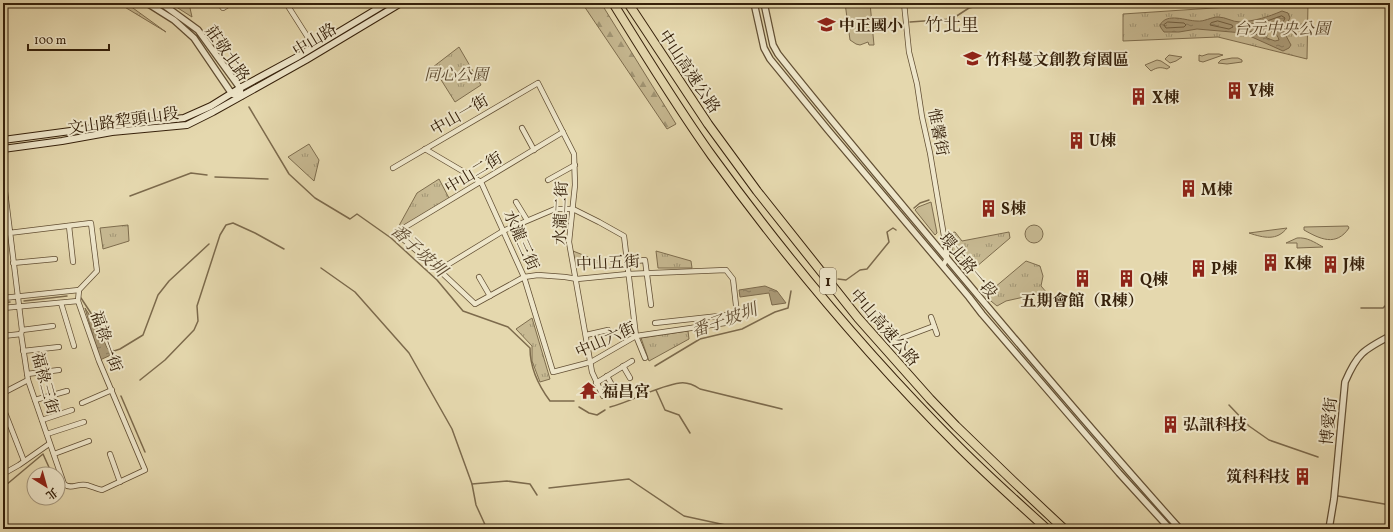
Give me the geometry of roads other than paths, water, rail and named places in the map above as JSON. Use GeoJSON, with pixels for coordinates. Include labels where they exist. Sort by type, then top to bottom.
{"type":"FeatureCollection","features":[{"type":"Feature","properties":{"kind":"highway","name":"中山高速公路"},"geometry":{"type":"LineString","coordinates":[[613,3],[656,74],[712,156],[766,227],[841,320],[959,447],[1047,529]]}},
{"type":"Feature","properties":{"kind":"highway","name":"中山高速公路"},"geometry":{"type":"LineString","coordinates":[[628,3],[713,130],[757,191],[843,301],[935,404],[1012,481],[1064,529]]}},
{"type":"Feature","properties":{"kind":"main road","name":"中山路"},"geometry":{"type":"LineString","coordinates":[[232,94],[387,3]]}},
{"type":"Feature","properties":{"kind":"main road","name":"中山路"},"geometry":{"type":"LineString","coordinates":[[240,96],[306,60],[401,3]]}},
{"type":"Feature","properties":{"kind":"main road","name":"文山路犂頭山段"},"geometry":{"type":"LineString","coordinates":[[3,140],[184,118],[232,94]]}},
{"type":"Feature","properties":{"kind":"main road","name":"文山路犂頭山段"},"geometry":{"type":"LineString","coordinates":[[3,149],[112,132],[187,124],[240,96]]}},
{"type":"Feature","properties":{"kind":"street","name":"莊敬北路"},"geometry":{"type":"LineString","coordinates":[[147,3],[174,20],[194,38],[232,94],[240,96],[240,88],[198,30],[161,3]]}},
{"type":"Feature","properties":{"kind":"street"},"geometry":{"type":"LineString","coordinates":[[219,3],[223,8],[231,3]]}},
{"type":"Feature","properties":{"kind":"street"},"geometry":{"type":"LineString","coordinates":[[286,3],[314,47]]}},
{"type":"Feature","properties":{"kind":"street","name":"環北路一段"},"geometry":{"type":"LineString","coordinates":[[754,3],[764,48],[770,59],[982,314],[1119,473],[1170,529]]}},
{"type":"Feature","properties":{"kind":"street","name":"環北路一段"},"geometry":{"type":"LineString","coordinates":[[764,3],[773,45],[778,54],[834,125],[1127,470],[1180,529]]}},
{"type":"Feature","properties":{"kind":"street","name":"惟馨街"},"geometry":{"type":"LineString","coordinates":[[904,3],[910,52],[930,153],[947,258]]}},
{"type":"Feature","properties":{"kind":"street","name":"水瀧二街"},"geometry":{"type":"LineString","coordinates":[[538,83],[574,154],[575,185],[569,242],[577,279],[592,372],[603,396]]}},
{"type":"Feature","properties":{"kind":"street","name":"中山一街"},"geometry":{"type":"LineString","coordinates":[[393,168],[538,83]]}},
{"type":"Feature","properties":{"kind":"street"},"geometry":{"type":"LineString","coordinates":[[522,128],[534,150]]}},
{"type":"Feature","properties":{"kind":"street","name":"中山二街"},"geometry":{"type":"LineString","coordinates":[[439,270],[396,233],[563,132]]}},
{"type":"Feature","properties":{"kind":"street"},"geometry":{"type":"LineString","coordinates":[[425,149],[481,182]]}},
{"type":"Feature","properties":{"kind":"street"},"geometry":{"type":"LineString","coordinates":[[548,180],[575,165]]}},
{"type":"Feature","properties":{"kind":"street","name":"福祿三街"},"geometry":{"type":"LineString","coordinates":[[3,175],[23,351],[28,380],[64,484],[67,487],[84,484],[102,490],[144,470]]}},
{"type":"Feature","properties":{"kind":"street","name":"水瀧三街"},"geometry":{"type":"LineString","coordinates":[[481,182],[524,277],[552,372]]}},
{"type":"Feature","properties":{"kind":"street"},"geometry":{"type":"LineString","coordinates":[[516,202],[527,220]]}},
{"type":"Feature","properties":{"kind":"street"},"geometry":{"type":"LineString","coordinates":[[439,270],[503,231],[527,220],[555,209],[573,209],[624,236],[636,336],[645,358]]}},
{"type":"Feature","properties":{"kind":"street"},"geometry":{"type":"LineString","coordinates":[[3,233],[91,223],[96,271],[79,290],[3,298]]}},
{"type":"Feature","properties":{"kind":"street"},"geometry":{"type":"LineString","coordinates":[[69,226],[73,262]]}},
{"type":"Feature","properties":{"kind":"street"},"geometry":{"type":"LineString","coordinates":[[943,266],[947,258]]}},
{"type":"Feature","properties":{"kind":"street"},"geometry":{"type":"LineString","coordinates":[[13,263],[55,259]]}},
{"type":"Feature","properties":{"kind":"street"},"geometry":{"type":"LineString","coordinates":[[627,262],[645,260],[651,305]]}},
{"type":"Feature","properties":{"kind":"street","name":"中山五街"},"geometry":{"type":"LineString","coordinates":[[439,270],[475,304],[524,277],[538,275],[565,276],[577,279],[628,274],[726,270],[734,279],[737,314]]}},
{"type":"Feature","properties":{"kind":"street"},"geometry":{"type":"LineString","coordinates":[[479,277],[490,296]]}},
{"type":"Feature","properties":{"kind":"street","name":"福祿一街"},"geometry":{"type":"LineString","coordinates":[[79,290],[78,301],[98,361],[112,390],[144,470]]}},
{"type":"Feature","properties":{"kind":"street"},"geometry":{"type":"LineString","coordinates":[[3,308],[78,301]]}},
{"type":"Feature","properties":{"kind":"street"},"geometry":{"type":"LineString","coordinates":[[62,303],[74,346]]}},
{"type":"Feature","properties":{"kind":"street"},"geometry":{"type":"LineString","coordinates":[[655,323],[737,314]]}},
{"type":"Feature","properties":{"kind":"street","name":"中山六街"},"geometry":{"type":"LineString","coordinates":[[552,372],[591,362],[636,336],[732,322],[737,314]]}},
{"type":"Feature","properties":{"kind":"street"},"geometry":{"type":"LineString","coordinates":[[931,317],[937,334]]}},
{"type":"Feature","properties":{"kind":"street"},"geometry":{"type":"LineString","coordinates":[[3,336],[53,326]]}},
{"type":"Feature","properties":{"kind":"street"},"geometry":{"type":"LineString","coordinates":[[902,338],[934,326]]}},
{"type":"Feature","properties":{"kind":"street"},"geometry":{"type":"LineString","coordinates":[[586,335],[608,330]]}},
{"type":"Feature","properties":{"kind":"street","name":"博愛街"},"geometry":{"type":"LineString","coordinates":[[1329,529],[1334,499],[1345,382],[1357,358],[1371,346],[1390,336]]}},
{"type":"Feature","properties":{"kind":"street"},"geometry":{"type":"LineString","coordinates":[[23,351],[59,347]]}},
{"type":"Feature","properties":{"kind":"street"},"geometry":{"type":"LineString","coordinates":[[596,383],[632,361]]}},
{"type":"Feature","properties":{"kind":"street"},"geometry":{"type":"LineString","coordinates":[[623,366],[630,378]]}},
{"type":"Feature","properties":{"kind":"street"},"geometry":{"type":"LineString","coordinates":[[27,374],[59,370]]}},
{"type":"Feature","properties":{"kind":"street"},"geometry":{"type":"LineString","coordinates":[[607,376],[613,387]]}},
{"type":"Feature","properties":{"kind":"street"},"geometry":{"type":"LineString","coordinates":[[3,393],[28,380]]}},
{"type":"Feature","properties":{"kind":"street"},"geometry":{"type":"LineString","coordinates":[[82,403],[112,390]]}},
{"type":"Feature","properties":{"kind":"street"},"geometry":{"type":"LineString","coordinates":[[35,400],[67,391]]}},
{"type":"Feature","properties":{"kind":"street"},"geometry":{"type":"LineString","coordinates":[[4,410],[24,461]]}},
{"type":"Feature","properties":{"kind":"street"},"geometry":{"type":"LineString","coordinates":[[42,420],[72,410]]}},
{"type":"Feature","properties":{"kind":"street"},"geometry":{"type":"LineString","coordinates":[[46,434],[84,422]]}},
{"type":"Feature","properties":{"kind":"street"},"geometry":{"type":"LineString","coordinates":[[54,454],[89,441]]}},
{"type":"Feature","properties":{"kind":"street"},"geometry":{"type":"LineString","coordinates":[[3,474],[19,465],[49,444]]}},
{"type":"Feature","properties":{"kind":"street"},"geometry":{"type":"LineString","coordinates":[[110,454],[120,482]]}},
{"type":"Feature","properties":{"kind":"water"},"geometry":{"type":"Polygon","coordinates":[[[1282,11],[1288,13],[1290,18],[1284,32],[1291,45],[1283,51],[1243,33],[1197,29],[1179,32],[1164,32],[1160,25],[1163,21],[1172,18],[1200,21],[1218,17],[1240,22],[1256,20],[1282,11]],[[1266,31],[1264,34],[1267,38],[1275,41],[1279,40],[1276,34],[1266,31]]]}},
{"type":"Feature","properties":{"kind":"water"},"geometry":{"type":"Polygon","coordinates":[[[765,286],[777,291],[786,303],[772,305],[769,293],[740,297],[739,290],[765,286]]]}},
{"type":"Feature","properties":{"kind":"water"},"geometry":{"type":"Polygon","coordinates":[[[85,308],[100,331],[107,348],[113,354],[100,360],[85,308]]]}},
{"type":"Feature","properties":{"kind":"waterway"},"geometry":{"type":"LineString","coordinates":[[910,22],[952,19],[969,8],[992,3]]}},
{"type":"Feature","properties":{"kind":"waterway","name":"番子坡圳"},"geometry":{"type":"LineString","coordinates":[[249,107],[289,174],[315,198],[350,219],[357,214],[391,238],[437,280],[463,311],[508,327],[530,348],[533,369],[542,389],[550,401],[574,401]]}},
{"type":"Feature","properties":{"kind":"waterway"},"geometry":{"type":"LineString","coordinates":[[130,196],[191,173],[207,175]]}},
{"type":"Feature","properties":{"kind":"waterway"},"geometry":{"type":"LineString","coordinates":[[215,177],[268,179]]}},
{"type":"Feature","properties":{"kind":"waterway"},"geometry":{"type":"LineString","coordinates":[[914,208],[920,203],[929,200]]}},
{"type":"Feature","properties":{"kind":"waterway"},"geometry":{"type":"LineString","coordinates":[[140,380],[165,360],[194,330],[198,321],[197,306],[220,235],[226,225],[233,223],[284,249]]}},
{"type":"Feature","properties":{"kind":"waterway","name":"番子坡圳"},"geometry":{"type":"LineString","coordinates":[[838,279],[846,280],[860,270],[867,269],[889,242],[887,232],[893,228],[896,230]]}},
{"type":"Feature","properties":{"kind":"waterway"},"geometry":{"type":"LineString","coordinates":[[81,298],[102,330],[110,349],[114,351],[120,349],[143,335],[158,295],[169,281],[209,244]]}},
{"type":"Feature","properties":{"kind":"waterway"},"geometry":{"type":"LineString","coordinates":[[321,268],[355,292],[409,353],[452,429],[472,484],[476,505],[487,529]]}},
{"type":"Feature","properties":{"kind":"waterway","name":"番子坡圳"},"geometry":{"type":"LineString","coordinates":[[655,366],[700,339],[742,329],[775,312],[788,308],[791,291]]}},
{"type":"Feature","properties":{"kind":"waterway"},"geometry":{"type":"LineString","coordinates":[[24,301],[67,296]]}},
{"type":"Feature","properties":{"kind":"waterway","name":"番子坡圳"},"geometry":{"type":"LineString","coordinates":[[1361,308],[1383,308],[1390,301]]}},
{"type":"Feature","properties":{"kind":"waterway"},"geometry":{"type":"LineString","coordinates":[[3,303],[10,302]]}},
{"type":"Feature","properties":{"kind":"waterway"},"geometry":{"type":"LineString","coordinates":[[610,407],[663,387],[683,383],[690,384],[700,389],[782,409]]}},
{"type":"Feature","properties":{"kind":"waterway"},"geometry":{"type":"LineString","coordinates":[[656,390],[665,410],[679,415],[690,433]]}},
{"type":"Feature","properties":{"kind":"waterway"},"geometry":{"type":"LineString","coordinates":[[121,396],[145,452]]}},
{"type":"Feature","properties":{"kind":"waterway"},"geometry":{"type":"LineString","coordinates":[[1229,405],[1249,426],[1269,440],[1318,457]]}},
{"type":"Feature","properties":{"kind":"waterway"},"geometry":{"type":"LineString","coordinates":[[579,407],[589,413],[597,415],[605,410]]}},
{"type":"Feature","properties":{"kind":"waterway"},"geometry":{"type":"LineString","coordinates":[[29,466],[43,454],[48,466]]}},
{"type":"Feature","properties":{"kind":"waterway"},"geometry":{"type":"LineString","coordinates":[[3,486],[26,468]]}},
{"type":"Feature","properties":{"kind":"waterway"},"geometry":{"type":"LineString","coordinates":[[549,488],[629,479],[684,516],[744,529]]}},
{"type":"Feature","properties":{"kind":"waterway"},"geometry":{"type":"LineString","coordinates":[[472,484],[507,481],[530,484],[537,495]]}},
{"type":"Feature","properties":{"kind":"waterway"},"geometry":{"type":"LineString","coordinates":[[1338,496],[1390,505]]}},
{"type":"Feature","properties":{"kind":"place","name":"中正國小"},"geometry":{"type":"Point","coordinates":[826,25]}},
{"type":"Feature","properties":{"kind":"place","name":"竹科蔓文創教育園區"},"geometry":{"type":"Point","coordinates":[972,59]}},
{"type":"Feature","properties":{"kind":"place","name":"Y棟"},"geometry":{"type":"Point","coordinates":[1235,90]}},
{"type":"Feature","properties":{"kind":"place","name":"X棟"},"geometry":{"type":"Point","coordinates":[1139,97]}},
{"type":"Feature","properties":{"kind":"place","name":"U棟"},"geometry":{"type":"Point","coordinates":[1076,140]}},
{"type":"Feature","properties":{"kind":"place","name":"M棟"},"geometry":{"type":"Point","coordinates":[1188,189]}},
{"type":"Feature","properties":{"kind":"place","name":"S棟"},"geometry":{"type":"Point","coordinates":[988,208]}},
{"type":"Feature","properties":{"kind":"place","name":"K棟"},"geometry":{"type":"Point","coordinates":[1271,263]}},
{"type":"Feature","properties":{"kind":"place","name":"J棟"},"geometry":{"type":"Point","coordinates":[1330,264]}},
{"type":"Feature","properties":{"kind":"place","name":"P棟"},"geometry":{"type":"Point","coordinates":[1198,268]}},
{"type":"Feature","properties":{"kind":"place","name":"五期會館（R棟）"},"geometry":{"type":"Point","coordinates":[1082,279]}},
{"type":"Feature","properties":{"kind":"place","name":"Q棟"},"geometry":{"type":"Point","coordinates":[1127,279]}},
{"type":"Feature","properties":{"kind":"place","name":"福昌宮"},"geometry":{"type":"Point","coordinates":[589,391]}},
{"type":"Feature","properties":{"kind":"place","name":"弘訊科技"},"geometry":{"type":"Point","coordinates":[1170,424]}},
{"type":"Feature","properties":{"kind":"place","name":"筑科科技"},"geometry":{"type":"Point","coordinates":[1303,476]}},
{"type":"Feature","properties":{"kind":"district","name":"竹北里"},"geometry":{"type":"Point","coordinates":[952,25]}},
{"type":"Feature","properties":{"kind":"park label","name":"台元中央公園"},"geometry":{"type":"Point","coordinates":[1282,28]}},
{"type":"Feature","properties":{"kind":"park label","name":"同心公園"},"geometry":{"type":"Point","coordinates":[456,74]}}]}
